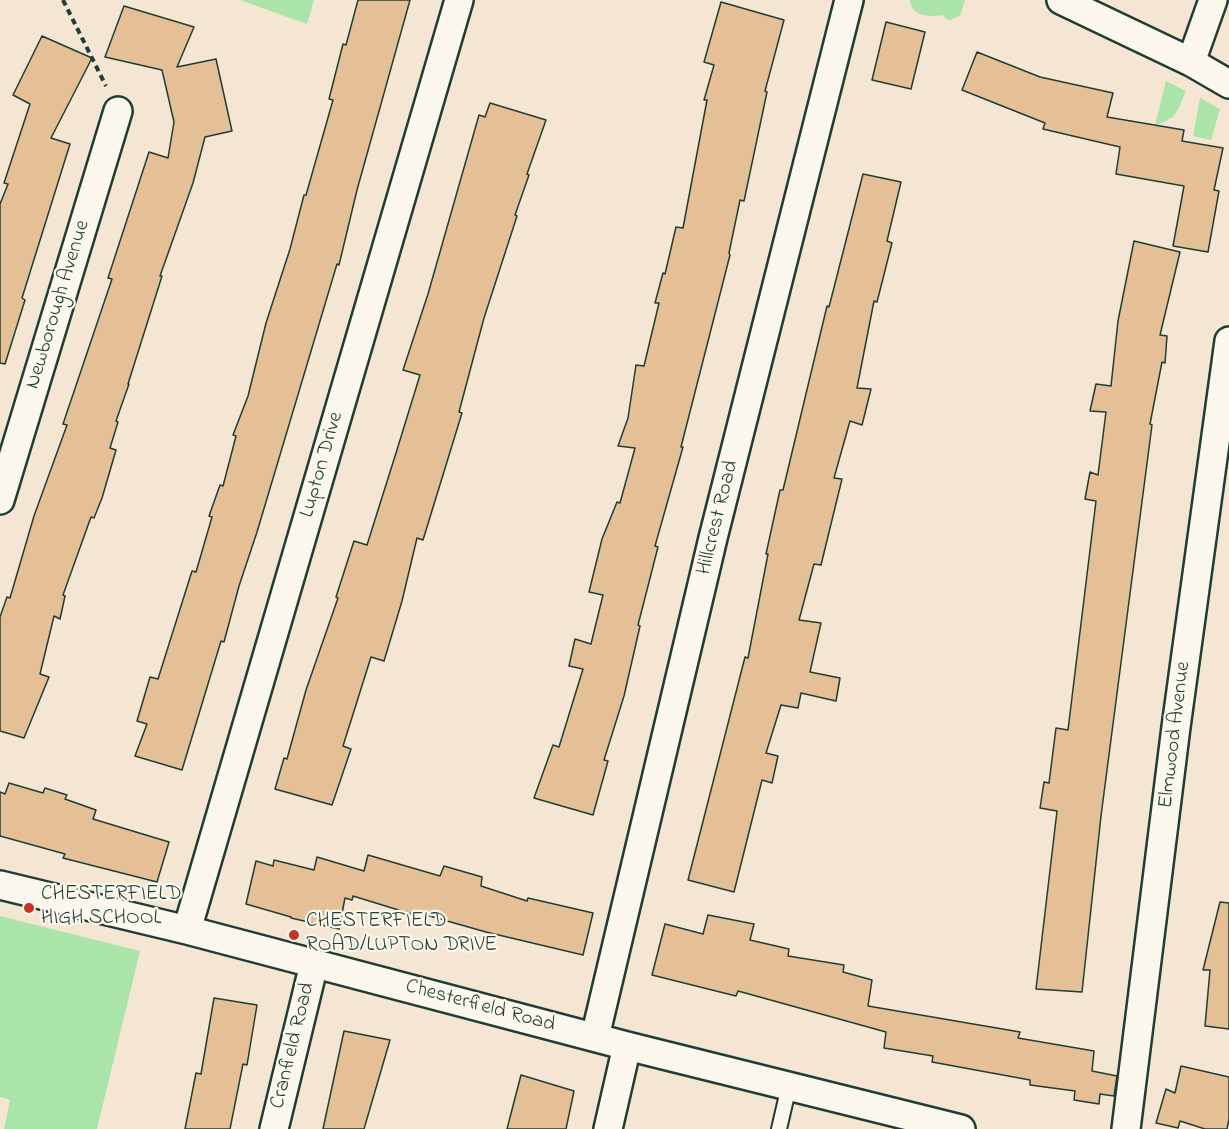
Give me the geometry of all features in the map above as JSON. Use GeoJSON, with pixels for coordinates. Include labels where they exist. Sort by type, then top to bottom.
{"type":"FeatureCollection","features":[{"type":"Feature","properties":{"kind":"street","name":"Lupton Drive"},"geometry":{"type":"LineString","coordinates":[[187,930],[459,0]]}},
{"type":"Feature","properties":{"kind":"street","name":"Hillcrest Road"},"geometry":{"type":"LineString","coordinates":[[595,1037],[713,538],[849,0]]}},
{"type":"Feature","properties":{"kind":"street"},"geometry":{"type":"LineString","coordinates":[[1061,0],[1191,62],[1229,84]]}},
{"type":"Feature","properties":{"kind":"street"},"geometry":{"type":"LineString","coordinates":[[1191,62],[1213,0]]}},
{"type":"Feature","properties":{"kind":"street","name":"Newborough Avenue"},"geometry":{"type":"LineString","coordinates":[[0,500],[118,111]]}},
{"type":"Feature","properties":{"kind":"street","name":"Elmwood Avenue"},"geometry":{"type":"LineString","coordinates":[[1126,1129],[1178,715],[1229,342]]}},
{"type":"Feature","properties":{"kind":"street","name":"Chesterfield Road"},"geometry":{"type":"LineString","coordinates":[[0,885],[187,930],[627,1046],[961,1129]]}},
{"type":"Feature","properties":{"kind":"street","name":"Cranfield Road"},"geometry":{"type":"LineString","coordinates":[[274,1129],[314,964]]}},
{"type":"Feature","properties":{"kind":"street"},"geometry":{"type":"LineString","coordinates":[[608,1129],[627,1046]]}},
{"type":"Feature","properties":{"kind":"lane"},"geometry":{"type":"LineString","coordinates":[[779,1129],[789,1086]]}},
{"type":"Feature","properties":{"kind":"path"},"geometry":{"type":"LineString","coordinates":[[63,0],[118,111]]}},
{"type":"Feature","properties":{"kind":"green space"},"geometry":{"type":"Polygon","coordinates":[[[240,0],[314,0],[307,24],[240,0]]]}},
{"type":"Feature","properties":{"kind":"green space"},"geometry":{"type":"Polygon","coordinates":[[[910,0],[965,0],[960,16],[950,20],[943,15],[927,16],[917,13],[911,6],[910,0]]]}},
{"type":"Feature","properties":{"kind":"green space"},"geometry":{"type":"Polygon","coordinates":[[[1166,81],[1186,91],[1175,114],[1168,120],[1155,125],[1166,81]]]}},
{"type":"Feature","properties":{"kind":"green space"},"geometry":{"type":"Polygon","coordinates":[[[1200,98],[1220,109],[1211,140],[1193,136],[1200,98]]]}},
{"type":"Feature","properties":{"kind":"green space"},"geometry":{"type":"Polygon","coordinates":[[[0,916],[140,951],[97,1129],[4,1129],[10,1100],[0,1097],[0,916]]]}},
{"type":"Feature","properties":{"kind":"building"},"geometry":{"type":"Polygon","coordinates":[[[358,0],[410,0],[357,190],[339,265],[337,264],[224,642],[221,641],[182,770],[135,756],[147,724],[137,721],[150,677],[158,679],[192,571],[196,572],[212,517],[209,516],[220,485],[223,486],[236,436],[233,435],[248,396],[266,323],[290,249],[304,195],[306,195],[333,100],[329,99],[343,44],[346,45],[358,0]]]}},
{"type":"Feature","properties":{"kind":"building"},"geometry":{"type":"Polygon","coordinates":[[[721,2],[784,20],[765,91],[767,92],[744,201],[740,200],[730,255],[681,447],[683,447],[655,546],[658,547],[638,625],[640,626],[624,696],[604,760],[608,761],[593,815],[534,798],[553,745],[559,747],[583,669],[569,666],[575,639],[591,644],[603,595],[589,592],[602,539],[617,502],[620,503],[635,448],[618,446],[628,418],[636,365],[644,366],[659,303],[655,303],[663,273],[665,274],[676,227],[683,228],[707,100],[704,100],[714,65],[704,62],[721,2]]]}},
{"type":"Feature","properties":{"kind":"building"},"geometry":{"type":"Polygon","coordinates":[[[124,6],[194,27],[177,67],[216,59],[232,131],[205,137],[193,183],[160,276],[162,276],[116,421],[118,422],[110,448],[116,450],[102,498],[94,518],[91,517],[63,595],[65,596],[60,619],[54,616],[40,674],[49,677],[24,738],[0,731],[0,617],[7,597],[10,598],[34,516],[67,425],[63,424],[112,279],[108,278],[149,152],[168,158],[174,122],[162,70],[105,57],[124,6]]]}},
{"type":"Feature","properties":{"kind":"building"},"geometry":{"type":"Polygon","coordinates":[[[886,22],[925,32],[911,89],[872,80],[886,22]]]}},
{"type":"Feature","properties":{"kind":"building"},"geometry":{"type":"Polygon","coordinates":[[[42,36],[92,58],[51,138],[70,144],[22,298],[25,300],[5,364],[0,363],[0,204],[8,184],[4,183],[30,104],[13,95],[42,36]]]}},
{"type":"Feature","properties":{"kind":"building"},"geometry":{"type":"Polygon","coordinates":[[[977,52],[1040,77],[1113,93],[1107,117],[1184,130],[1182,141],[1223,148],[1214,190],[1219,191],[1208,252],[1173,246],[1184,186],[1116,174],[1120,147],[1043,129],[1045,123],[962,90],[977,52]]]}},
{"type":"Feature","properties":{"kind":"building"},"geometry":{"type":"Polygon","coordinates":[[[490,103],[546,120],[527,174],[529,175],[515,215],[517,216],[484,318],[459,412],[462,413],[423,540],[417,538],[402,601],[384,661],[371,657],[343,746],[351,749],[332,805],[275,789],[284,758],[287,759],[306,690],[338,598],[336,597],[354,541],[367,545],[396,453],[420,375],[403,370],[428,294],[479,115],[485,117],[490,103]]]}},
{"type":"Feature","properties":{"kind":"building"},"geometry":{"type":"Polygon","coordinates":[[[863,174],[901,182],[887,241],[892,243],[877,302],[874,301],[857,388],[871,389],[862,425],[850,421],[834,478],[842,479],[821,565],[814,564],[799,620],[821,623],[810,672],[840,678],[836,701],[801,693],[798,708],[781,705],[766,753],[778,756],[772,783],[762,780],[734,892],[688,880],[745,657],[748,658],[780,490],[783,490],[827,306],[829,307],[863,174]]]}},
{"type":"Feature","properties":{"kind":"building"},"geometry":{"type":"Polygon","coordinates":[[[1134,241],[1180,252],[1160,335],[1167,336],[1165,363],[1162,362],[1150,424],[1152,425],[1101,816],[1082,992],[1036,989],[1057,811],[1040,808],[1044,782],[1049,783],[1056,728],[1068,730],[1096,501],[1085,499],[1090,472],[1098,475],[1106,412],[1090,411],[1096,384],[1111,386],[1118,321],[1134,241]]]}},
{"type":"Feature","properties":{"kind":"building"},"geometry":{"type":"Polygon","coordinates":[[[9,783],[43,793],[45,788],[67,795],[65,799],[96,810],[93,819],[169,842],[157,882],[63,858],[65,854],[0,836],[0,792],[5,794],[9,783]]]}},
{"type":"Feature","properties":{"kind":"building"},"geometry":{"type":"Polygon","coordinates":[[[368,855],[440,876],[444,866],[482,877],[481,886],[527,901],[528,898],[593,913],[583,955],[419,913],[418,916],[353,896],[352,900],[345,898],[339,929],[291,918],[246,904],[256,861],[273,866],[274,860],[314,870],[317,857],[364,871],[368,855]]]}},
{"type":"Feature","properties":{"kind":"building"},"geometry":{"type":"Polygon","coordinates":[[[1220,902],[1229,903],[1229,1029],[1205,1026],[1210,970],[1203,970],[1220,902]]]}},
{"type":"Feature","properties":{"kind":"building"},"geometry":{"type":"Polygon","coordinates":[[[708,915],[754,924],[750,940],[789,949],[788,956],[844,965],[843,972],[872,980],[868,1006],[1020,1032],[1018,1038],[1094,1051],[1092,1071],[1117,1076],[1114,1096],[1100,1094],[1099,1104],[1074,1100],[1075,1091],[1030,1085],[1030,1080],[932,1062],[933,1056],[884,1048],[886,1032],[738,991],[736,996],[652,975],[665,924],[703,934],[708,915]]]}},
{"type":"Feature","properties":{"kind":"building"},"geometry":{"type":"Polygon","coordinates":[[[214,998],[257,1005],[247,1065],[243,1064],[230,1129],[185,1129],[196,1073],[201,1074],[214,998]]]}},
{"type":"Feature","properties":{"kind":"building"},"geometry":{"type":"Polygon","coordinates":[[[344,1031],[390,1040],[364,1129],[323,1129],[344,1031]]]}},
{"type":"Feature","properties":{"kind":"building"},"geometry":{"type":"Polygon","coordinates":[[[1181,1066],[1229,1077],[1227,1129],[1205,1129],[1180,1121],[1178,1128],[1156,1123],[1166,1089],[1175,1093],[1181,1066]]]}},
{"type":"Feature","properties":{"kind":"building"},"geometry":{"type":"Polygon","coordinates":[[[521,1075],[574,1091],[566,1129],[507,1129],[521,1075]]]}},
{"type":"Feature","properties":{"kind":"place","name":"CHESTERFIELD HIGH SCHOOL"},"geometry":{"type":"Point","coordinates":[29,908]}},
{"type":"Feature","properties":{"kind":"place","name":"CHESTERFIELD ROAD/LUPTON DRIVE"},"geometry":{"type":"Point","coordinates":[294,935]}}]}
